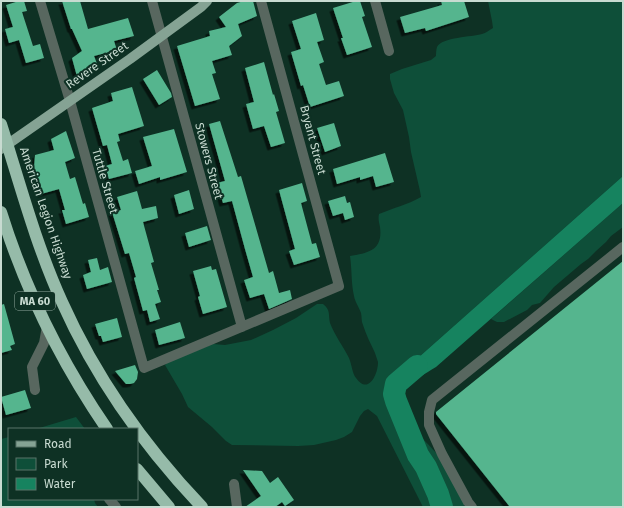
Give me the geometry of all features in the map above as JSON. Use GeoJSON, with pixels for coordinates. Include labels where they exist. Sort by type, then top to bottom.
{"type":"FeatureCollection","features":[{"type":"Feature","properties":{"kind":"highway","name":"American Legion Highway"},"geometry":{"type":"LineString","coordinates":[[1,124],[4,147],[45,262],[62,302],[82,342],[104,380],[137,428]]}},
{"type":"Feature","properties":{"kind":"highway","name":"MA 60"},"geometry":{"type":"LineString","coordinates":[[1,212],[19,265],[47,326],[79,385],[106,428]]}},
{"type":"Feature","properties":{"kind":"highway","name":"American Legion Highway"},"geometry":{"type":"LineString","coordinates":[[138,429],[160,458],[202,507]]}},
{"type":"Feature","properties":{"kind":"highway"},"geometry":{"type":"LineString","coordinates":[[138,470],[169,507]]}},
{"type":"Feature","properties":{"kind":"main road","name":"Revere Street"},"geometry":{"type":"LineString","coordinates":[[4,147],[130,59],[207,1]]}},
{"type":"Feature","properties":{"kind":"street","name":"Tuttle Street"},"geometry":{"type":"LineString","coordinates":[[40,1],[70,101],[144,368],[242,327]]}},
{"type":"Feature","properties":{"kind":"street","name":"Stowers Street"},"geometry":{"type":"LineString","coordinates":[[152,1],[242,327]]}},
{"type":"Feature","properties":{"kind":"street","name":"Bryant Street"},"geometry":{"type":"LineString","coordinates":[[242,327],[339,286],[261,1]]}},
{"type":"Feature","properties":{"kind":"street"},"geometry":{"type":"LineString","coordinates":[[376,1],[389,51]]}},
{"type":"Feature","properties":{"kind":"street"},"geometry":{"type":"LineString","coordinates":[[472,507],[442,454],[429,425],[429,412],[432,400],[623,247]]}},
{"type":"Feature","properties":{"kind":"street"},"geometry":{"type":"LineString","coordinates":[[35,390],[32,367],[44,343],[47,326]]}},
{"type":"Feature","properties":{"kind":"street"},"geometry":{"type":"LineString","coordinates":[[234,484],[237,507]]}},
{"type":"Feature","properties":{"kind":"green space"},"geometry":{"type":"Polygon","coordinates":[[[488,1],[623,1],[623,176],[419,357],[409,361],[403,367],[394,385],[404,391],[404,411],[409,421],[447,467],[464,500],[464,507],[423,507],[377,416],[368,409],[360,416],[352,432],[336,440],[314,445],[298,446],[232,445],[188,407],[165,365],[168,362],[213,344],[225,345],[251,340],[296,318],[317,304],[323,304],[326,306],[330,323],[349,358],[355,376],[360,383],[368,384],[372,381],[378,367],[378,362],[364,329],[361,313],[355,298],[352,286],[350,256],[369,252],[377,245],[380,235],[379,214],[421,197],[403,110],[394,93],[390,74],[431,60],[436,56],[437,47],[445,41],[482,34],[493,28],[488,1]]]}},
{"type":"Feature","properties":{"kind":"green space"},"geometry":{"type":"Polygon","coordinates":[[[623,203],[623,227],[554,287],[540,303],[532,305],[527,310],[504,322],[497,322],[491,319],[623,203]]]}},
{"type":"Feature","properties":{"kind":"green space"},"geometry":{"type":"Polygon","coordinates":[[[76,417],[84,428],[39,428],[76,417]]]}},
{"type":"Feature","properties":{"kind":"green space"},"geometry":{"type":"Polygon","coordinates":[[[8,437],[8,500],[94,500],[98,507],[1,507],[1,439],[8,437]]]}},
{"type":"Feature","properties":{"kind":"water"},"geometry":{"type":"Polygon","coordinates":[[[623,176],[623,203],[436,367],[415,380],[404,391],[394,385],[392,381],[394,373],[402,369],[409,361],[419,357],[623,176]]]}},
{"type":"Feature","properties":{"kind":"building"},"geometry":{"type":"Polygon","coordinates":[[[24,1],[27,11],[22,12],[33,46],[40,44],[44,58],[26,63],[19,40],[9,43],[5,29],[13,27],[6,5],[24,1]]]}},
{"type":"Feature","properties":{"kind":"building"},"geometry":{"type":"Polygon","coordinates":[[[62,1],[80,1],[88,29],[128,18],[134,36],[114,41],[117,50],[94,56],[98,66],[78,80],[72,58],[82,51],[71,29],[62,1]]]}},
{"type":"Feature","properties":{"kind":"building"},"geometry":{"type":"Polygon","coordinates":[[[253,1],[257,16],[238,24],[242,36],[229,46],[232,55],[212,61],[216,73],[212,74],[220,99],[195,106],[177,46],[210,36],[209,31],[226,27],[219,17],[237,3],[253,1]]]}},
{"type":"Feature","properties":{"kind":"building"},"geometry":{"type":"Polygon","coordinates":[[[360,1],[365,16],[362,17],[372,47],[347,55],[333,8],[360,1]]]}},
{"type":"Feature","properties":{"kind":"building"},"geometry":{"type":"Polygon","coordinates":[[[441,1],[464,1],[469,17],[426,31],[425,28],[405,33],[400,17],[442,5],[441,1]]]}},
{"type":"Feature","properties":{"kind":"building"},"geometry":{"type":"Polygon","coordinates":[[[316,13],[324,40],[317,42],[324,62],[319,64],[326,85],[339,81],[344,96],[310,107],[303,85],[301,86],[291,52],[301,49],[292,21],[316,13]]]}},
{"type":"Feature","properties":{"kind":"building"},"geometry":{"type":"Polygon","coordinates":[[[264,62],[279,111],[276,112],[285,143],[271,147],[264,126],[253,129],[246,104],[254,102],[245,68],[264,62]]]}},
{"type":"Feature","properties":{"kind":"building"},"geometry":{"type":"Polygon","coordinates":[[[157,70],[172,97],[159,105],[143,79],[157,70]]]}},
{"type":"Feature","properties":{"kind":"building"},"geometry":{"type":"Polygon","coordinates":[[[132,87],[144,126],[118,134],[120,141],[117,142],[123,161],[128,159],[132,173],[109,179],[105,166],[112,164],[107,145],[103,146],[92,108],[113,101],[111,93],[132,87]]]}},
{"type":"Feature","properties":{"kind":"building"},"geometry":{"type":"Polygon","coordinates":[[[220,121],[238,177],[241,176],[269,273],[273,271],[279,293],[290,290],[292,299],[269,309],[264,294],[250,298],[244,280],[253,277],[232,201],[223,203],[217,183],[225,181],[209,124],[220,121]]]}},
{"type":"Feature","properties":{"kind":"building"},"geometry":{"type":"Polygon","coordinates":[[[334,123],[341,146],[325,152],[317,128],[334,123]]]}},
{"type":"Feature","properties":{"kind":"building"},"geometry":{"type":"Polygon","coordinates":[[[174,129],[187,172],[160,180],[160,177],[139,184],[135,171],[152,166],[143,137],[174,129]]]}},
{"type":"Feature","properties":{"kind":"building"},"geometry":{"type":"Polygon","coordinates":[[[66,131],[75,158],[65,162],[70,179],[75,177],[83,204],[85,203],[89,217],[66,224],[62,210],[65,210],[59,189],[41,194],[34,169],[35,155],[54,150],[51,139],[66,131]]]}},
{"type":"Feature","properties":{"kind":"building"},"geometry":{"type":"Polygon","coordinates":[[[385,153],[394,182],[376,187],[373,176],[360,180],[360,177],[337,184],[333,169],[385,153]]]}},
{"type":"Feature","properties":{"kind":"building"},"geometry":{"type":"Polygon","coordinates":[[[302,183],[307,201],[301,203],[312,244],[316,243],[320,257],[294,265],[289,251],[295,249],[279,190],[302,183]]]}},
{"type":"Feature","properties":{"kind":"building"},"geometry":{"type":"Polygon","coordinates":[[[189,190],[194,209],[179,214],[174,195],[189,190]]]}},
{"type":"Feature","properties":{"kind":"building"},"geometry":{"type":"Polygon","coordinates":[[[137,191],[142,209],[156,206],[158,218],[143,222],[154,262],[151,263],[161,302],[155,304],[160,319],[150,322],[147,310],[143,311],[129,253],[125,254],[112,212],[121,210],[117,197],[137,191]]]}},
{"type":"Feature","properties":{"kind":"building"},"geometry":{"type":"Polygon","coordinates":[[[345,196],[347,203],[350,202],[354,217],[345,220],[343,213],[333,216],[328,201],[345,196]]]}},
{"type":"Feature","properties":{"kind":"building"},"geometry":{"type":"Polygon","coordinates":[[[207,226],[211,240],[189,247],[185,233],[207,226]]]}},
{"type":"Feature","properties":{"kind":"building"},"geometry":{"type":"Polygon","coordinates":[[[97,258],[100,270],[108,267],[112,282],[87,289],[83,275],[91,272],[88,260],[97,258]]]}},
{"type":"Feature","properties":{"kind":"building"},"geometry":{"type":"Polygon","coordinates":[[[623,261],[623,507],[510,507],[436,414],[436,412],[623,261]]]}},
{"type":"Feature","properties":{"kind":"building"},"geometry":{"type":"Polygon","coordinates":[[[211,266],[212,270],[216,269],[227,307],[203,314],[193,271],[211,266]]]}},
{"type":"Feature","properties":{"kind":"building"},"geometry":{"type":"Polygon","coordinates":[[[4,304],[15,344],[10,346],[12,350],[1,353],[1,305],[4,304]]]}},
{"type":"Feature","properties":{"kind":"building"},"geometry":{"type":"Polygon","coordinates":[[[117,318],[122,337],[103,342],[101,336],[99,336],[95,324],[117,318]]]}},
{"type":"Feature","properties":{"kind":"building"},"geometry":{"type":"Polygon","coordinates":[[[180,322],[185,338],[159,345],[155,330],[180,322]]]}},
{"type":"Feature","properties":{"kind":"building"},"geometry":{"type":"Polygon","coordinates":[[[135,365],[138,372],[137,379],[134,383],[126,384],[115,371],[135,365]]]}},
{"type":"Feature","properties":{"kind":"building"},"geometry":{"type":"Polygon","coordinates":[[[25,390],[31,408],[6,415],[1,397],[25,390]]]}},
{"type":"Feature","properties":{"kind":"building"},"geometry":{"type":"Polygon","coordinates":[[[243,470],[262,471],[270,483],[278,477],[294,500],[285,506],[282,502],[275,507],[245,507],[261,496],[243,470]]]}},
{"type":"Feature","properties":{"kind":"waterway"},"geometry":{"type":"LineString","coordinates":[[417,366],[396,384],[394,394],[418,455],[426,467],[442,507]]}}]}
